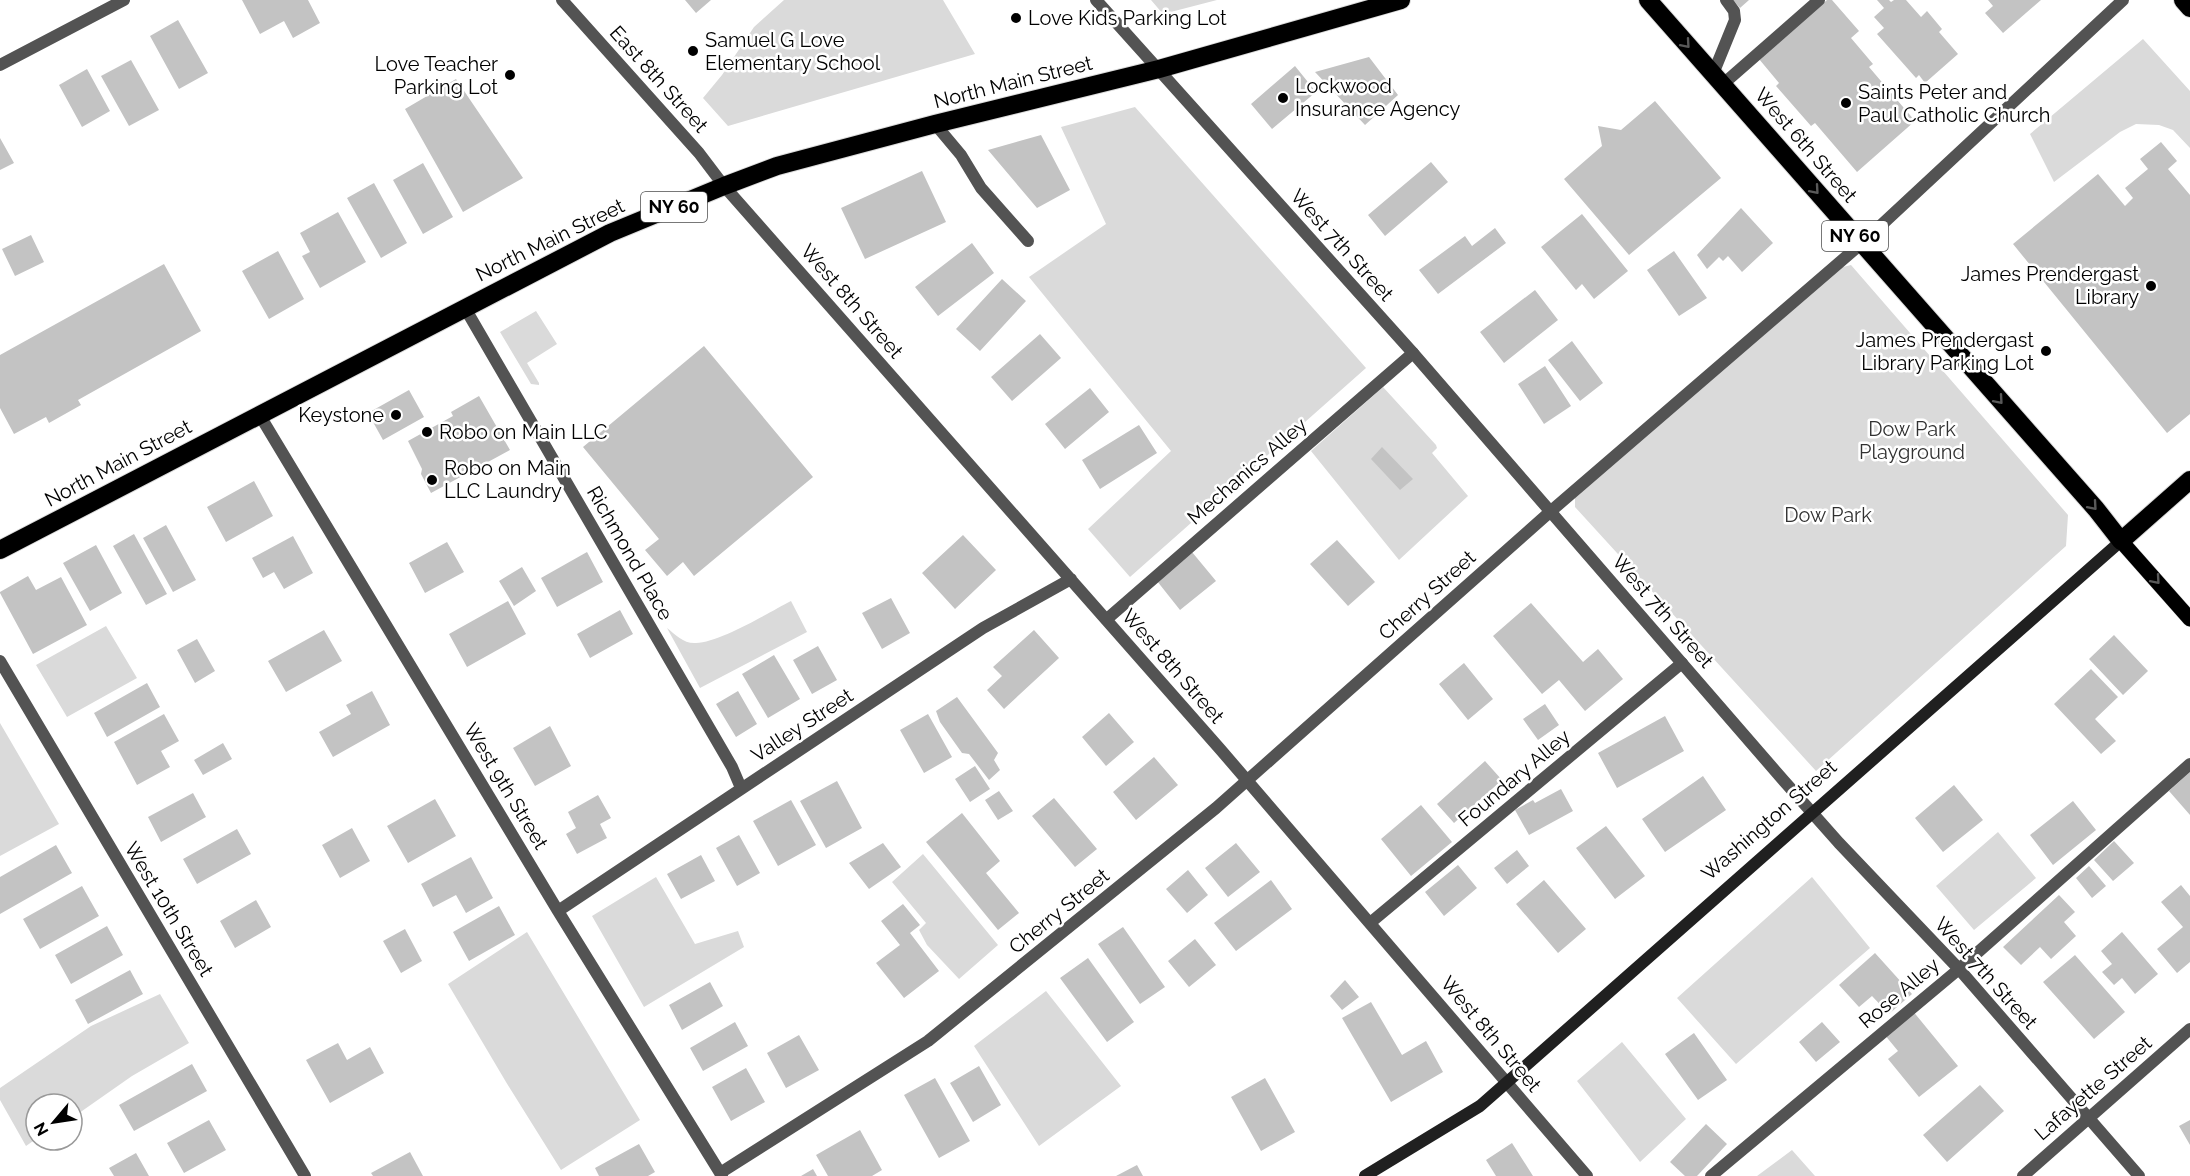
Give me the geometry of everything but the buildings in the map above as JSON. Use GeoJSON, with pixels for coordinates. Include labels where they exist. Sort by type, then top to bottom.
{"type":"FeatureCollection","features":[{"type":"Feature","properties":{"kind":"highway","name":"North Main Street"},"geometry":{"type":"LineString","coordinates":[[0,550],[610,233],[724,186],[777,166],[935,124],[1159,69],[1401,0]]}},
{"type":"Feature","properties":{"kind":"highway","name":"West 6th Street"},"geometry":{"type":"LineString","coordinates":[[1648,0],[2096,509],[2121,541]]}},
{"type":"Feature","properties":{"kind":"highway"},"geometry":{"type":"LineString","coordinates":[[2183,0],[2190,8]]}},
{"type":"Feature","properties":{"kind":"highway","name":"Washington Street"},"geometry":{"type":"LineString","coordinates":[[2121,541],[2190,480]]}},
{"type":"Feature","properties":{"kind":"main road","name":"West 6th Street"},"geometry":{"type":"LineString","coordinates":[[2121,541],[2190,619]]}},
{"type":"Feature","properties":{"kind":"main road","name":"Washington Street"},"geometry":{"type":"LineString","coordinates":[[1365,1176],[1480,1106],[2121,541]]}},
{"type":"Feature","properties":{"kind":"street"},"geometry":{"type":"LineString","coordinates":[[0,65],[124,0]]}},
{"type":"Feature","properties":{"kind":"street","name":"East 8th Street"},"geometry":{"type":"LineString","coordinates":[[562,0],[699,153],[724,186]]}},
{"type":"Feature","properties":{"kind":"street","name":"West 7th Street"},"geometry":{"type":"LineString","coordinates":[[1096,0],[1413,353],[1812,812],[1959,969],[2139,1176]]}},
{"type":"Feature","properties":{"kind":"street"},"geometry":{"type":"LineString","coordinates":[[1718,80],[1735,20],[1734,11],[1726,0]]}},
{"type":"Feature","properties":{"kind":"street"},"geometry":{"type":"LineString","coordinates":[[1718,80],[1819,0]]}},
{"type":"Feature","properties":{"kind":"street","name":"Cherry Street"},"geometry":{"type":"LineString","coordinates":[[721,1174],[927,1041],[1208,815],[1551,511],[1862,243],[2123,0]]}},
{"type":"Feature","properties":{"kind":"street"},"geometry":{"type":"LineString","coordinates":[[935,124],[961,155],[981,188],[1028,241]]}},
{"type":"Feature","properties":{"kind":"street","name":"West 8th Street"},"geometry":{"type":"LineString","coordinates":[[724,186],[1107,619],[1587,1176]]}},
{"type":"Feature","properties":{"kind":"street","name":"Richmond Place"},"geometry":{"type":"LineString","coordinates":[[465,308],[726,757],[741,788]]}},
{"type":"Feature","properties":{"kind":"street","name":"Mechanics Alley"},"geometry":{"type":"LineString","coordinates":[[1107,619],[1413,353]]}},
{"type":"Feature","properties":{"kind":"street","name":"West 9th Street"},"geometry":{"type":"LineString","coordinates":[[258,414],[558,911],[721,1174]]}},
{"type":"Feature","properties":{"kind":"street","name":"Valley Street"},"geometry":{"type":"LineString","coordinates":[[558,911],[983,628],[1071,579]]}},
{"type":"Feature","properties":{"kind":"street","name":"West 10th Street"},"geometry":{"type":"LineString","coordinates":[[0,661],[305,1176]]}},
{"type":"Feature","properties":{"kind":"street","name":"Foundary Alley"},"geometry":{"type":"LineString","coordinates":[[1370,922],[1682,663]]}},
{"type":"Feature","properties":{"kind":"street","name":"Rose Alley"},"geometry":{"type":"LineString","coordinates":[[1711,1176],[1959,969],[2190,765]]}},
{"type":"Feature","properties":{"kind":"street","name":"Lafayette Street"},"geometry":{"type":"LineString","coordinates":[[2023,1176],[2190,1029]]}},
{"type":"Feature","properties":{"kind":"green space"},"geometry":{"type":"Polygon","coordinates":[[[784,0],[943,0],[975,54],[728,126],[703,98],[722,75],[754,27],[784,0]]]}},
{"type":"Feature","properties":{"kind":"green space"},"geometry":{"type":"Polygon","coordinates":[[[1151,0],[1217,0],[1163,14],[1151,0]]]}},
{"type":"Feature","properties":{"kind":"green space"},"geometry":{"type":"Polygon","coordinates":[[[2143,39],[2190,91],[2190,148],[2173,130],[2159,125],[2136,124],[2120,132],[2054,182],[2030,134],[2143,39]]]}},
{"type":"Feature","properties":{"kind":"green space"},"geometry":{"type":"Polygon","coordinates":[[[1135,107],[1366,368],[1130,577],[1088,529],[1171,451],[1029,277],[1106,224],[1061,127],[1135,107]]]}},
{"type":"Feature","properties":{"kind":"green space","name":"Dow Park"},"geometry":{"type":"Polygon","coordinates":[[[1851,265],[2068,515],[2066,546],[1816,771],[1575,507],[1575,496],[1835,269],[1851,265]]]}},
{"type":"Feature","properties":{"kind":"green space"},"geometry":{"type":"Polygon","coordinates":[[[536,311],[557,344],[527,363],[539,385],[531,384],[500,332],[536,311]]]}},
{"type":"Feature","properties":{"kind":"green space"},"geometry":{"type":"Polygon","coordinates":[[[1383,387],[1436,445],[1437,448],[1432,453],[1468,496],[1399,560],[1311,451],[1383,387]]]}},
{"type":"Feature","properties":{"kind":"green space"},"geometry":{"type":"Polygon","coordinates":[[[791,601],[807,632],[700,688],[667,628],[688,642],[706,641],[744,626],[791,601]]]}},
{"type":"Feature","properties":{"kind":"green space"},"geometry":{"type":"Polygon","coordinates":[[[106,626],[137,678],[67,717],[36,665],[106,626]]]}},
{"type":"Feature","properties":{"kind":"green space"},"geometry":{"type":"Polygon","coordinates":[[[0,723],[59,824],[0,856],[0,723]]]}},
{"type":"Feature","properties":{"kind":"green space"},"geometry":{"type":"Polygon","coordinates":[[[1998,832],[2036,878],[1974,930],[1936,886],[1998,832]]]}},
{"type":"Feature","properties":{"kind":"green space"},"geometry":{"type":"Polygon","coordinates":[[[923,854],[998,945],[959,979],[927,945],[919,930],[926,923],[892,882],[923,854]]]}},
{"type":"Feature","properties":{"kind":"green space"},"geometry":{"type":"Polygon","coordinates":[[[656,877],[695,944],[738,931],[744,947],[644,1007],[592,916],[656,877]]]}},
{"type":"Feature","properties":{"kind":"green space"},"geometry":{"type":"Polygon","coordinates":[[[1812,877],[1870,948],[1736,1064],[1677,998],[1812,877]]]}},
{"type":"Feature","properties":{"kind":"green space"},"geometry":{"type":"Polygon","coordinates":[[[527,932],[640,1120],[561,1170],[448,984],[527,932]]]}},
{"type":"Feature","properties":{"kind":"green space"},"geometry":{"type":"Polygon","coordinates":[[[1046,991],[1121,1086],[1039,1146],[974,1046],[1046,991]]]}},
{"type":"Feature","properties":{"kind":"green space"},"geometry":{"type":"Polygon","coordinates":[[[160,994],[189,1043],[132,1076],[84,1110],[84,1092],[24,1092],[24,1142],[0,1100],[0,1088],[91,1026],[160,994]]]}},
{"type":"Feature","properties":{"kind":"green space"},"geometry":{"type":"Polygon","coordinates":[[[1622,1042],[1686,1119],[1640,1162],[1577,1081],[1622,1042]]]}},
{"type":"Feature","properties":{"kind":"green space"},"geometry":{"type":"Polygon","coordinates":[[[1792,1150],[1815,1176],[1757,1176],[1792,1150]]]}},
{"type":"Feature","properties":{"kind":"place","name":"Love Kids Parking Lot"},"geometry":{"type":"Point","coordinates":[1016,18]}},
{"type":"Feature","properties":{"kind":"place","name":"Samuel G Love Elementary School"},"geometry":{"type":"Point","coordinates":[693,51]}},
{"type":"Feature","properties":{"kind":"place","name":"Love Teacher Parking Lot"},"geometry":{"type":"Point","coordinates":[510,75]}},
{"type":"Feature","properties":{"kind":"place","name":"Lockwood Insurance Agency"},"geometry":{"type":"Point","coordinates":[1283,98]}},
{"type":"Feature","properties":{"kind":"place","name":"Saints Peter and Paul Catholic Church"},"geometry":{"type":"Point","coordinates":[1846,103]}},
{"type":"Feature","properties":{"kind":"place","name":"James Prendergast Library"},"geometry":{"type":"Point","coordinates":[2151,286]}},
{"type":"Feature","properties":{"kind":"place","name":"James Prendergast Library Parking Lot"},"geometry":{"type":"Point","coordinates":[2046,351]}},
{"type":"Feature","properties":{"kind":"place","name":"Keystone"},"geometry":{"type":"Point","coordinates":[396,415]}},
{"type":"Feature","properties":{"kind":"place","name":"Robo on Main LLC"},"geometry":{"type":"Point","coordinates":[427,432]}},
{"type":"Feature","properties":{"kind":"place","name":"Robo on Main LLC Laundry"},"geometry":{"type":"Point","coordinates":[432,480]}},
{"type":"Feature","properties":{"kind":"park label","name":"Dow Park Playground"},"geometry":{"type":"Point","coordinates":[1912,440]}}]}
